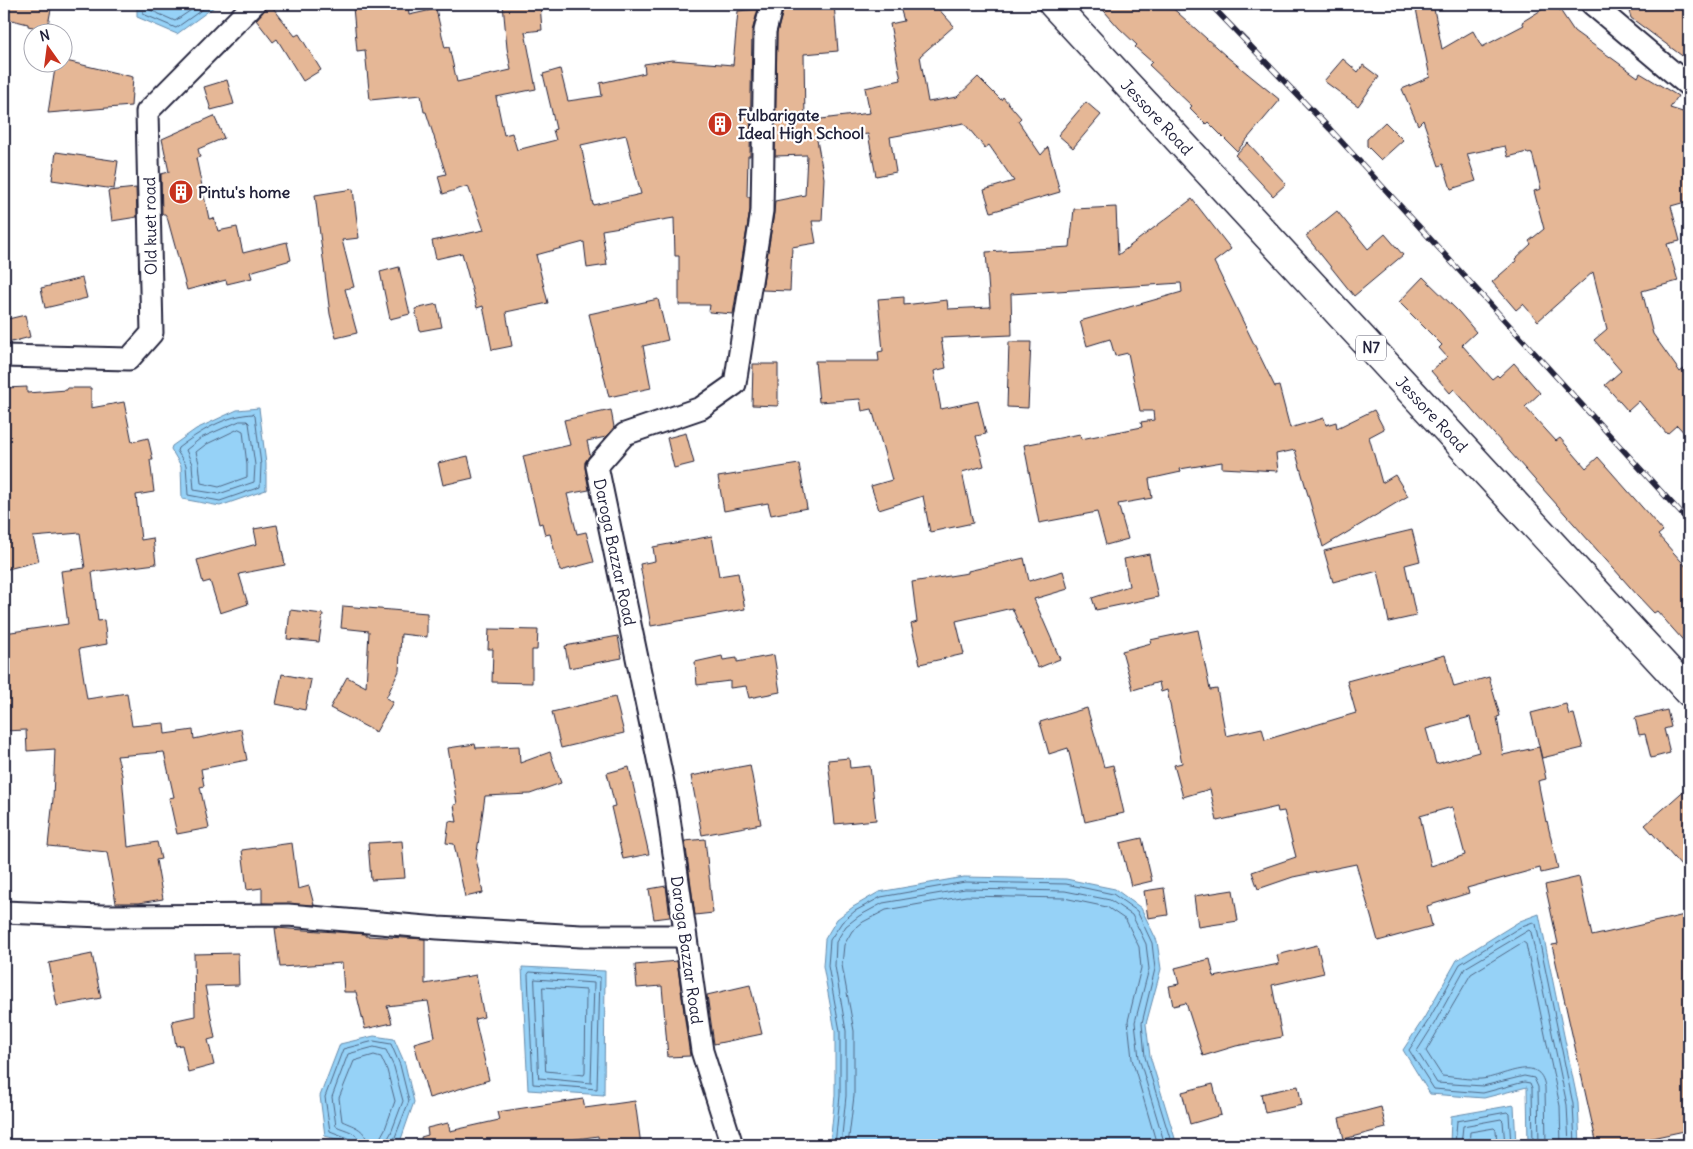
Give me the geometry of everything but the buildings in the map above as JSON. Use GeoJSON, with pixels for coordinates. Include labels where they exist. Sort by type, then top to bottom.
{"type":"FeatureCollection","features":[{"type":"Feature","properties":{"kind":"highway","name":"Jessore Road"},"geometry":{"type":"LineString","coordinates":[[1053,4],[1689,692]]}},
{"type":"Feature","properties":{"kind":"street","name":"Old kuet road"},"geometry":{"type":"LineString","coordinates":[[4,356],[129,359],[152,332],[147,112],[254,4]]}},
{"type":"Feature","properties":{"kind":"street","name":"Daroga Bazzar Road"},"geometry":{"type":"LineString","coordinates":[[732,1145],[702,1051],[666,797],[597,466],[625,434],[701,408],[735,384],[762,211],[765,32],[772,4]]}},
{"type":"Feature","properties":{"kind":"street"},"geometry":{"type":"LineString","coordinates":[[1592,4],[1689,86]]}},
{"type":"Feature","properties":{"kind":"street"},"geometry":{"type":"LineString","coordinates":[[4,912],[102,916],[288,915],[438,928],[581,936],[686,936]]}},
{"type":"Feature","properties":{"kind":"water"},"geometry":{"type":"Polygon","coordinates":[[[137,4],[218,4],[177,34],[137,17],[137,4]]]}},
{"type":"Feature","properties":{"kind":"water"},"geometry":{"type":"Polygon","coordinates":[[[259,408],[266,464],[266,490],[220,506],[182,499],[181,466],[171,449],[172,446],[196,429],[237,410],[259,408]]]}},
{"type":"Feature","properties":{"kind":"water"},"geometry":{"type":"Polygon","coordinates":[[[964,877],[1066,879],[1115,889],[1141,908],[1157,941],[1161,969],[1146,1024],[1150,1056],[1177,1145],[830,1145],[835,1095],[835,1031],[823,966],[825,939],[837,919],[879,892],[964,877]]]}},
{"type":"Feature","properties":{"kind":"water"},"geometry":{"type":"Polygon","coordinates":[[[1539,914],[1578,1103],[1580,1145],[1528,1145],[1527,1087],[1484,1098],[1430,1094],[1403,1050],[1424,1018],[1457,960],[1520,921],[1539,914]]]}},
{"type":"Feature","properties":{"kind":"water"},"geometry":{"type":"Polygon","coordinates":[[[522,967],[605,971],[604,1095],[528,1090],[522,967]]]}},
{"type":"Feature","properties":{"kind":"water"},"geometry":{"type":"Polygon","coordinates":[[[374,1036],[394,1039],[405,1064],[414,1102],[400,1142],[372,1145],[353,1143],[325,1136],[320,1096],[340,1044],[374,1036]]]}},
{"type":"Feature","properties":{"kind":"water"},"geometry":{"type":"Polygon","coordinates":[[[1514,1105],[1516,1145],[1450,1145],[1451,1116],[1514,1105]]]}},
{"type":"Feature","properties":{"kind":"railway"},"geometry":{"type":"LineString","coordinates":[[1210,4],[1330,129],[1689,522]]}},
{"type":"Feature","properties":{"kind":"place","name":"Fulbarigate Ideal High School"},"geometry":{"type":"Point","coordinates":[720,124]}},
{"type":"Feature","properties":{"kind":"place","name":"Pintu's home"},"geometry":{"type":"Point","coordinates":[181,192]}}]}
